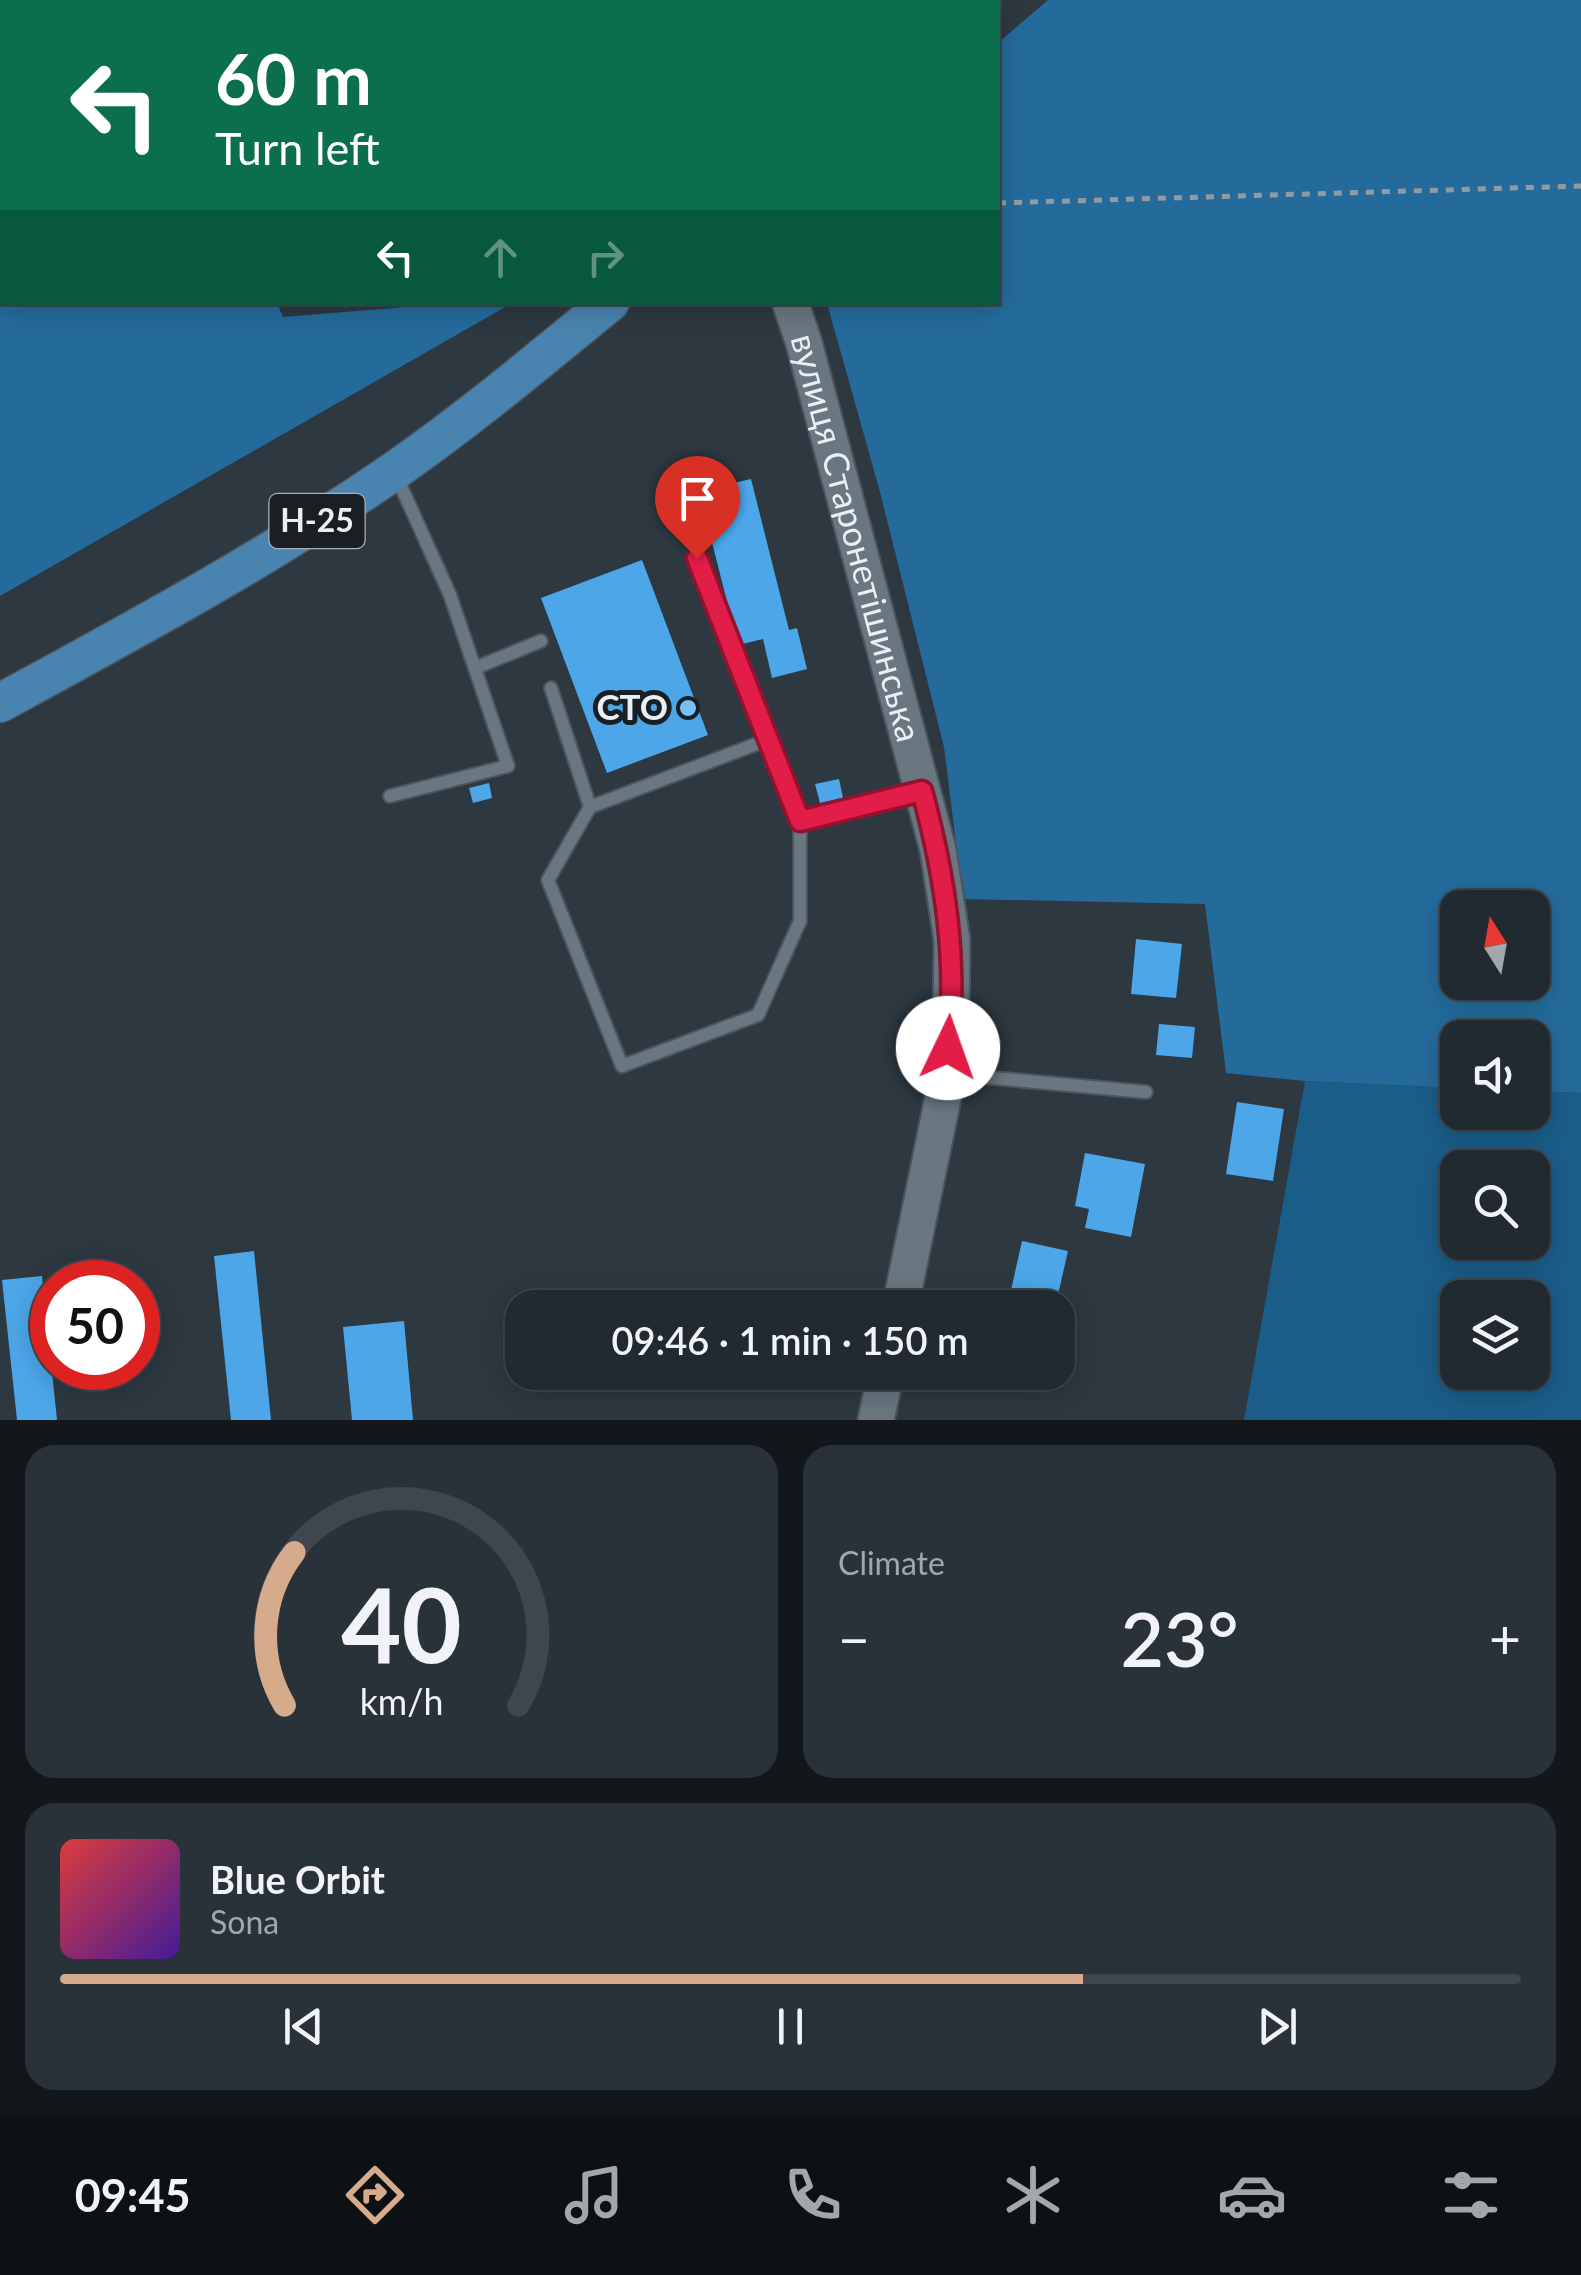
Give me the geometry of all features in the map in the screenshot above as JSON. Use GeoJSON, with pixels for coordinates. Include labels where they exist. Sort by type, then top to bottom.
{"type":"FeatureCollection","features":[{"type":"Feature","properties":{"kind":"main road","name":"Н-25"},"geometry":{"type":"LineString","coordinates":[[0,702],[266,554],[394,471],[491,399],[606,305]]}},
{"type":"Feature","properties":{"kind":"main road","name":"вулиця Старонетішинська"},"geometry":{"type":"LineString","coordinates":[[791,305],[938,850],[952,940],[946,1074],[904,1290]]}},
{"type":"Feature","properties":{"kind":"main road"},"geometry":{"type":"LineString","coordinates":[[876,1420],[882,1390]]}},
{"type":"Feature","properties":{"kind":"lane"},"geometry":{"type":"LineString","coordinates":[[390,796],[508,766],[450,595],[394,471]]}},
{"type":"Feature","properties":{"kind":"lane"},"geometry":{"type":"LineString","coordinates":[[697,558],[800,821],[800,921],[758,1016],[622,1066],[548,880],[590,807],[767,740]]}},
{"type":"Feature","properties":{"kind":"lane"},"geometry":{"type":"LineString","coordinates":[[475,668],[541,641]]}},
{"type":"Feature","properties":{"kind":"lane"},"geometry":{"type":"LineString","coordinates":[[551,688],[590,807]]}},
{"type":"Feature","properties":{"kind":"lane"},"geometry":{"type":"LineString","coordinates":[[800,821],[922,791]]}},
{"type":"Feature","properties":{"kind":"lane"},"geometry":{"type":"LineString","coordinates":[[946,1074],[1146,1092]]}},
{"type":"Feature","properties":{"kind":"path"},"geometry":{"type":"LineString","coordinates":[[1000,203],[1581,186]]}},
{"type":"Feature","properties":{"kind":"shaded area"},"geometry":{"type":"Polygon","coordinates":[[[1048,0],[1581,0],[1581,1093],[1550,1092],[1550,1020],[1440,1020],[1440,1087],[1226,1073],[1205,904],[963,899],[944,747],[880,492],[828,305],[1000,305],[1000,41],[1048,0]]]}},
{"type":"Feature","properties":{"kind":"shaded area"},"geometry":{"type":"Polygon","coordinates":[[[0,305],[278,305],[283,317],[431,305],[509,305],[0,596],[0,305]]]}},
{"type":"Feature","properties":{"kind":"shaded area"},"geometry":{"type":"Polygon","coordinates":[[[1305,1081],[1440,1087],[1440,1130],[1550,1130],[1550,1092],[1581,1093],[1581,1420],[1244,1420],[1305,1081]]]}},
{"type":"Feature","properties":{"kind":"building"},"geometry":{"type":"Polygon","coordinates":[[[751,479],[789,630],[797,628],[807,669],[772,678],[763,639],[738,645],[699,491],[751,479]]]}},
{"type":"Feature","properties":{"kind":"building"},"geometry":{"type":"Polygon","coordinates":[[[642,560],[708,735],[607,773],[541,598],[642,560]]]}},
{"type":"Feature","properties":{"kind":"building"},"geometry":{"type":"Polygon","coordinates":[[[839,779],[843,798],[820,803],[815,784],[839,779]]]}},
{"type":"Feature","properties":{"kind":"building"},"geometry":{"type":"Polygon","coordinates":[[[489,783],[492,798],[473,803],[469,788],[489,783]]]}},
{"type":"Feature","properties":{"kind":"building"},"geometry":{"type":"Polygon","coordinates":[[[1136,939],[1182,944],[1176,998],[1131,994],[1136,939]]]}},
{"type":"Feature","properties":{"kind":"building"},"geometry":{"type":"Polygon","coordinates":[[[1159,1024],[1195,1027],[1192,1058],[1156,1055],[1159,1024]]]}},
{"type":"Feature","properties":{"kind":"building"},"geometry":{"type":"Polygon","coordinates":[[[1237,1102],[1284,1109],[1273,1181],[1226,1174],[1237,1102]]]}},
{"type":"Feature","properties":{"kind":"building"},"geometry":{"type":"Polygon","coordinates":[[[1085,1153],[1145,1164],[1131,1237],[1085,1228],[1089,1209],[1075,1206],[1085,1153]]]}},
{"type":"Feature","properties":{"kind":"building"},"geometry":{"type":"Polygon","coordinates":[[[1022,1241],[1068,1251],[1059,1290],[1011,1290],[1022,1241]]]}},
{"type":"Feature","properties":{"kind":"building"},"geometry":{"type":"Polygon","coordinates":[[[254,1251],[271,1420],[231,1420],[214,1256],[254,1251]]]}},
{"type":"Feature","properties":{"kind":"building"},"geometry":{"type":"Polygon","coordinates":[[[30,1277],[30,1390],[54,1390],[57,1420],[17,1420],[2,1280],[30,1277]]]}},
{"type":"Feature","properties":{"kind":"building"},"geometry":{"type":"Polygon","coordinates":[[[404,1321],[413,1420],[352,1420],[343,1327],[404,1321]]]}},
{"type":"Feature","properties":{"kind":"place","name":"СТО"},"geometry":{"type":"Point","coordinates":[688,708]}},
{"type":"Feature","properties":{"kind":"route"},"geometry":{"type":"LineString","coordinates":[[697,558],[800,821],[922,791],[938,850],[952,940],[948,1048]]}}]}
